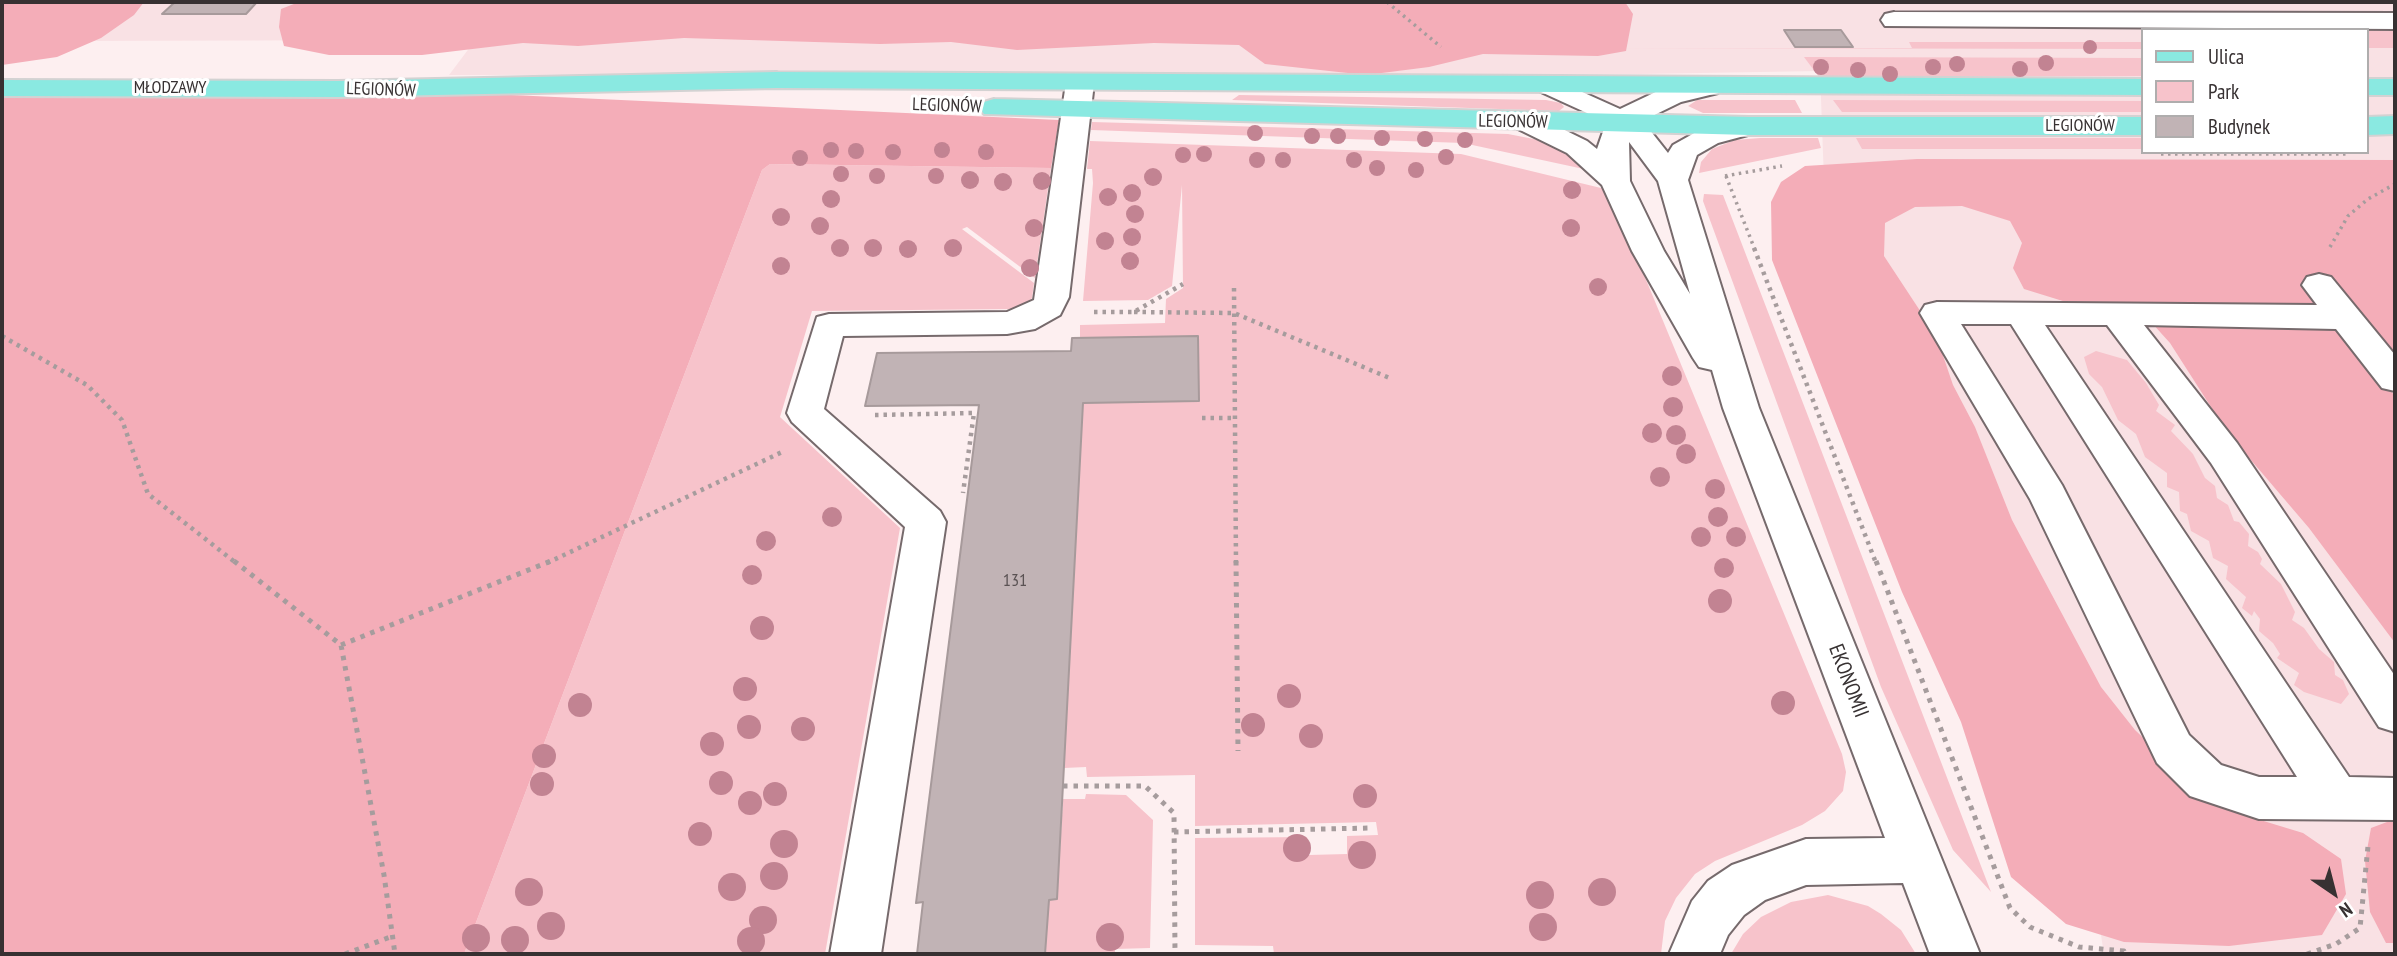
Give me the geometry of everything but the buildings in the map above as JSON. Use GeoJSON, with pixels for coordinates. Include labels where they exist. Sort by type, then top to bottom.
{"type":"FeatureCollection","features":[{"type":"Feature","properties":{"kind":"main road","name":"LEGIONÓW"},"geometry":{"type":"LineString","coordinates":[[338,89],[1078,96],[1551,86],[2142,87]]}},
{"type":"Feature","properties":{"kind":"main road"},"geometry":{"type":"LineString","coordinates":[[2369,87],[2395,87]]}},
{"type":"Feature","properties":{"kind":"main road","name":"MŁODZAWY"},"geometry":{"type":"LineString","coordinates":[[2,88],[338,89]]}},
{"type":"Feature","properties":{"kind":"main road","name":"LEGIONÓW"},"geometry":{"type":"LineString","coordinates":[[1078,96],[1527,122],[1749,126],[2142,126]]}},
{"type":"Feature","properties":{"kind":"main road"},"geometry":{"type":"LineString","coordinates":[[2369,125],[2395,125]]}},
{"type":"Feature","properties":{"kind":"street"},"geometry":{"type":"LineString","coordinates":[[1894,20],[2395,21]]}},
{"type":"Feature","properties":{"kind":"street","name":"EKONOMII"},"geometry":{"type":"LineString","coordinates":[[1551,86],[1597,107],[1639,135],[1673,180],[1741,408],[1955,954]]}},
{"type":"Feature","properties":{"kind":"street"},"geometry":{"type":"LineString","coordinates":[[1622,123],[1633,112],[1653,102],[1708,87]]}},
{"type":"Feature","properties":{"kind":"street"},"geometry":{"type":"LineString","coordinates":[[855,954],[926,522],[805,413],[829,325],[1007,323],[1023,321],[1048,307],[1052,297],[1078,96]]}},
{"type":"Feature","properties":{"kind":"street","name":"EKONOMII"},"geometry":{"type":"LineString","coordinates":[[1527,122],[1577,147],[1615,181]]}},
{"type":"Feature","properties":{"kind":"street","name":"EKONOMII"},"geometry":{"type":"LineString","coordinates":[[1622,123],[1612,150],[1615,181],[1648,251],[1741,408]]}},
{"type":"Feature","properties":{"kind":"street"},"geometry":{"type":"LineString","coordinates":[[1673,180],[1684,151],[1708,136],[1749,126]]}},
{"type":"Feature","properties":{"kind":"street"},"geometry":{"type":"LineString","coordinates":[[2319,285],[2395,379]]}},
{"type":"Feature","properties":{"kind":"street"},"geometry":{"type":"LineString","coordinates":[[2346,318],[2284,314],[1937,313],[2048,495],[2172,749],[2206,781],[2259,798],[2395,799]]}},
{"type":"Feature","properties":{"kind":"street"},"geometry":{"type":"LineString","coordinates":[[2021,314],[2337,799]]}},
{"type":"Feature","properties":{"kind":"street"},"geometry":{"type":"LineString","coordinates":[[2118,315],[2224,453],[2395,713]]}},
{"type":"Feature","properties":{"kind":"street"},"geometry":{"type":"LineString","coordinates":[[1694,954],[1710,918],[1726,898],[1749,882],[1806,862],[1918,860]]}},
{"type":"Feature","properties":{"kind":"path"},"geometry":{"type":"LineString","coordinates":[[1387,2],[1450,54]]}},
{"type":"Feature","properties":{"kind":"path"},"geometry":{"type":"LineString","coordinates":[[1726,176],[2010,908],[2030,927],[2079,947],[2124,951],[2125,954]]}},
{"type":"Feature","properties":{"kind":"path"},"geometry":{"type":"LineString","coordinates":[[2319,285],[2333,239],[2348,216],[2368,199],[2395,184]]}},
{"type":"Feature","properties":{"kind":"path"},"geometry":{"type":"LineString","coordinates":[[1134,312],[1183,284]]}},
{"type":"Feature","properties":{"kind":"path"},"geometry":{"type":"LineString","coordinates":[[1234,288],[1238,751]]}},
{"type":"Feature","properties":{"kind":"path"},"geometry":{"type":"LineString","coordinates":[[1092,312],[1234,313],[1392,379]]}},
{"type":"Feature","properties":{"kind":"path"},"geometry":{"type":"LineString","coordinates":[[2,336],[87,386],[122,420],[148,494],[341,645],[395,954]]}},
{"type":"Feature","properties":{"kind":"path"},"geometry":{"type":"LineString","coordinates":[[2,344],[8,340]]}},
{"type":"Feature","properties":{"kind":"path"},"geometry":{"type":"LineString","coordinates":[[1202,418],[1236,418]]}},
{"type":"Feature","properties":{"kind":"path"},"geometry":{"type":"LineString","coordinates":[[341,645],[560,558],[823,430]]}},
{"type":"Feature","properties":{"kind":"path"},"geometry":{"type":"LineString","coordinates":[[1063,786],[1145,786],[1174,813],[1175,954]]}},
{"type":"Feature","properties":{"kind":"path"},"geometry":{"type":"LineString","coordinates":[[1174,832],[1373,828]]}},
{"type":"Feature","properties":{"kind":"path"},"geometry":{"type":"LineString","coordinates":[[345,954],[393,936]]}},
{"type":"Feature","properties":{"kind":"shaded area"},"geometry":{"type":"Polygon","coordinates":[[[2,2],[144,2],[134,15],[101,38],[57,57],[2,65],[2,2]]]}},
{"type":"Feature","properties":{"kind":"shaded area"},"geometry":{"type":"Polygon","coordinates":[[[111,2],[453,2],[423,40],[65,41],[111,2]]]}},
{"type":"Feature","properties":{"kind":"shaded area"},"geometry":{"type":"Polygon","coordinates":[[[299,2],[1625,2],[1633,14],[1626,51],[1598,56],[1483,54],[1429,67],[1366,75],[1265,64],[1239,45],[1154,43],[1017,50],[951,42],[880,44],[684,38],[578,46],[523,43],[422,55],[329,55],[284,46],[279,27],[281,9],[299,2]]]}},
{"type":"Feature","properties":{"kind":"shaded area"},"geometry":{"type":"Polygon","coordinates":[[[504,2],[2395,2],[2395,954],[2104,954],[2089,860],[1824,181],[1820,71],[1640,74],[449,75],[504,2]]]}},
{"type":"Feature","properties":{"kind":"shaded area"},"geometry":{"type":"Polygon","coordinates":[[[2,88],[380,89],[1059,120],[1051,168],[770,164],[762,170],[464,954],[2,954],[2,88]]]}},
{"type":"Feature","properties":{"kind":"shaded area"},"geometry":{"type":"Polygon","coordinates":[[[1917,159],[2395,160],[2395,374],[2312,280],[2306,291],[2395,396],[2395,643],[2309,528],[2227,432],[2170,343],[2142,312],[2100,303],[2066,302],[2024,289],[2013,268],[2022,243],[2010,221],[1962,206],[1915,207],[1885,223],[1884,256],[1936,335],[1953,385],[1975,427],[2012,520],[2101,687],[2135,730],[2196,788],[2257,819],[2303,833],[2341,859],[2346,894],[2322,935],[2229,946],[2124,942],[2066,924],[2011,877],[1961,722],[1902,592],[1772,260],[1771,202],[1781,182],[1805,166],[1917,159]]]}},
{"type":"Feature","properties":{"kind":"shaded area"},"geometry":{"type":"Polygon","coordinates":[[[2395,819],[2395,943],[2386,943],[2370,912],[2365,861],[2371,828],[2395,819]]]}},
{"type":"Feature","properties":{"kind":"green space"},"geometry":{"type":"Polygon","coordinates":[[[2369,28],[2395,28],[2395,48],[2369,48],[2369,28]]]}},
{"type":"Feature","properties":{"kind":"green space"},"geometry":{"type":"Polygon","coordinates":[[[1909,42],[2142,42],[2142,49],[1622,48],[1912,48],[1909,42]]]}},
{"type":"Feature","properties":{"kind":"green space"},"geometry":{"type":"Polygon","coordinates":[[[1804,57],[2142,58],[2142,76],[1819,77],[1804,57]]]}},
{"type":"Feature","properties":{"kind":"green space"},"geometry":{"type":"Polygon","coordinates":[[[1239,95],[1546,100],[1561,103],[1564,107],[1559,111],[1232,100],[1239,95]]]}},
{"type":"Feature","properties":{"kind":"green space"},"geometry":{"type":"Polygon","coordinates":[[[1697,100],[1795,100],[1802,113],[1703,113],[1688,106],[1697,100]]]}},
{"type":"Feature","properties":{"kind":"green space"},"geometry":{"type":"Polygon","coordinates":[[[1833,100],[2142,101],[2142,112],[1842,112],[1833,100]]]}},
{"type":"Feature","properties":{"kind":"green space"},"geometry":{"type":"Polygon","coordinates":[[[1092,122],[1508,134],[1544,141],[1569,151],[1593,171],[1463,143],[1091,130],[1092,122]]]}},
{"type":"Feature","properties":{"kind":"green space"},"geometry":{"type":"Polygon","coordinates":[[[1818,138],[1821,148],[1699,173],[1701,162],[1712,149],[1735,140],[1818,138]]]}},
{"type":"Feature","properties":{"kind":"green space"},"geometry":{"type":"Polygon","coordinates":[[[1856,138],[2142,138],[2142,149],[1862,149],[1856,138]]]}},
{"type":"Feature","properties":{"kind":"green space"},"geometry":{"type":"Polygon","coordinates":[[[1090,141],[1461,154],[1605,189],[1623,224],[1842,754],[1846,772],[1843,791],[1825,811],[1802,825],[1715,861],[1695,874],[1676,898],[1665,921],[1661,954],[1274,954],[1273,946],[1195,945],[1195,838],[1307,837],[1309,855],[1347,854],[1347,836],[1378,835],[1376,822],[1195,826],[1195,775],[1087,777],[1086,767],[1064,768],[1083,403],[1199,401],[1198,336],[1080,338],[1080,325],[1165,323],[1166,299],[1183,288],[1182,185],[1172,286],[1148,300],[1083,301],[1093,183],[1092,169],[1087,169],[1090,141]]]}},
{"type":"Feature","properties":{"kind":"green space"},"geometry":{"type":"Polygon","coordinates":[[[770,164],[1051,168],[1035,278],[967,227],[962,229],[1034,283],[1032,298],[1028,303],[1011,309],[812,311],[780,417],[900,528],[825,954],[464,954],[762,170],[770,164]]]}},
{"type":"Feature","properties":{"kind":"green space"},"geometry":{"type":"Polygon","coordinates":[[[1704,194],[1723,195],[1991,892],[1953,850],[1881,687],[1703,201],[1704,194]]]}},
{"type":"Feature","properties":{"kind":"green space"},"geometry":{"type":"Polygon","coordinates":[[[2096,351],[2127,360],[2146,383],[2159,405],[2156,411],[2175,425],[2171,431],[2193,454],[2205,478],[2215,486],[2217,498],[2228,505],[2234,521],[2239,522],[2249,534],[2248,546],[2258,552],[2262,559],[2260,564],[2281,584],[2295,612],[2292,620],[2304,628],[2319,649],[2334,662],[2335,675],[2343,680],[2349,694],[2341,704],[2304,692],[2294,685],[2299,673],[2277,658],[2280,654],[2273,643],[2259,631],[2260,619],[2254,611],[2252,616],[2242,608],[2246,597],[2226,579],[2228,566],[2213,558],[2209,541],[2191,531],[2187,514],[2180,511],[2179,492],[2167,487],[2167,473],[2145,457],[2136,434],[2118,420],[2102,387],[2089,374],[2084,357],[2096,351]]]}},
{"type":"Feature","properties":{"kind":"green space"},"geometry":{"type":"Polygon","coordinates":[[[1086,794],[1126,795],[1153,820],[1150,948],[1115,949],[1115,954],[1045,954],[1049,900],[1057,899],[1063,799],[1085,799],[1086,794]]]}},
{"type":"Feature","properties":{"kind":"green space"},"geometry":{"type":"Polygon","coordinates":[[[1828,895],[1868,906],[1881,914],[1901,930],[1916,954],[1731,954],[1743,934],[1761,917],[1791,902],[1828,895]]]}}]}
